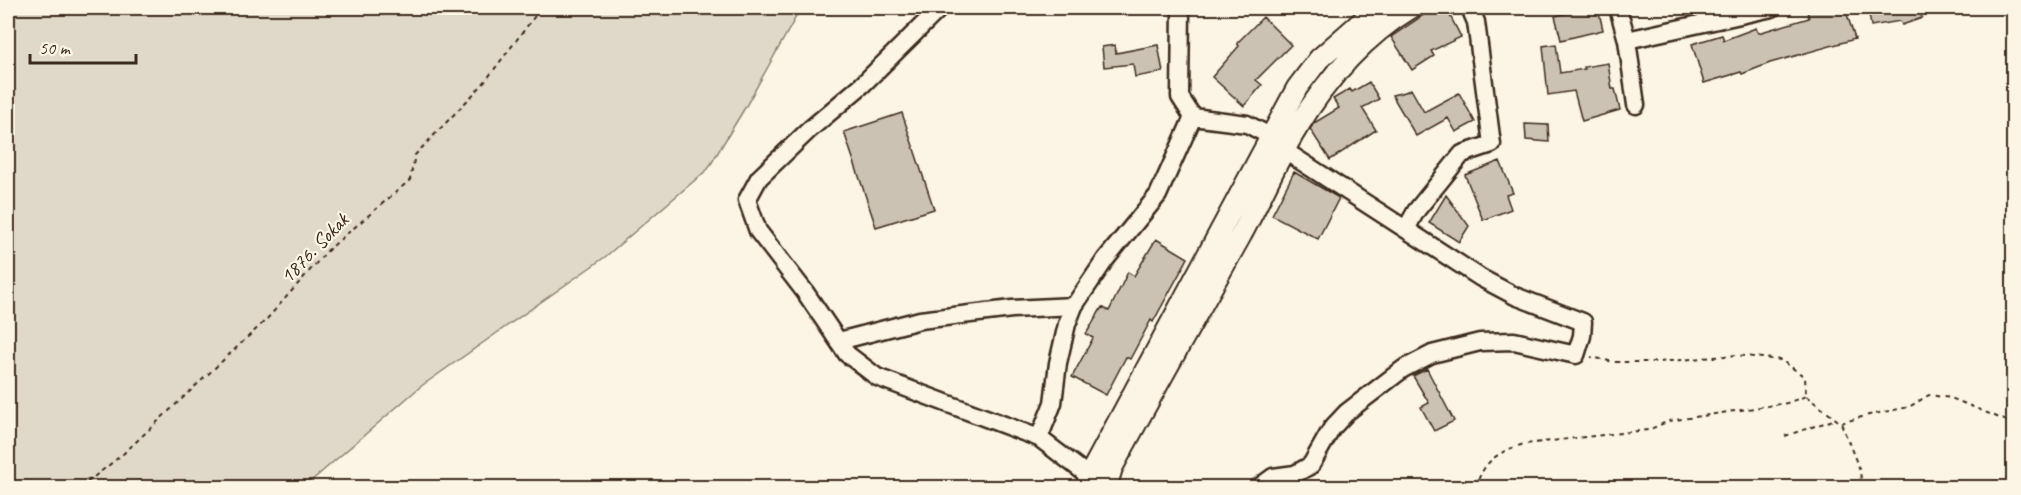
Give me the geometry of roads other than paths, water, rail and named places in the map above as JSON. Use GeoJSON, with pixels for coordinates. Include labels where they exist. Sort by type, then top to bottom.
{"type":"FeatureCollection","features":[{"type":"Feature","properties":{"kind":"street"},"geometry":{"type":"LineString","coordinates":[[940,8],[862,85],[809,130],[759,178],[747,200],[758,231],[805,292],[848,354],[877,377],[1039,438],[1088,482],[1297,88],[1319,59],[1377,8]]}},
{"type":"Feature","properties":{"kind":"street"},"geometry":{"type":"LineString","coordinates":[[1181,8],[1180,97],[1193,117],[1247,124],[1270,136]]}},
{"type":"Feature","properties":{"kind":"street"},"geometry":{"type":"LineString","coordinates":[[1106,488],[1112,468],[1259,201],[1296,129],[1351,54],[1411,8]]}},
{"type":"Feature","properties":{"kind":"street"},"geometry":{"type":"LineString","coordinates":[[1406,229],[1416,212],[1462,154],[1492,144],[1476,22],[1470,8]]}},
{"type":"Feature","properties":{"kind":"street"},"geometry":{"type":"LineString","coordinates":[[1618,8],[1627,40],[1636,105]]}},
{"type":"Feature","properties":{"kind":"street"},"geometry":{"type":"LineString","coordinates":[[1627,40],[1738,11],[1772,8]]}},
{"type":"Feature","properties":{"kind":"street"},"geometry":{"type":"LineString","coordinates":[[1039,438],[1053,403],[1058,363],[1067,324],[1074,306],[1105,260],[1158,195],[1193,117]]}},
{"type":"Feature","properties":{"kind":"street"},"geometry":{"type":"LineString","coordinates":[[1258,488],[1273,477],[1295,474],[1311,465],[1332,428],[1347,412],[1403,369],[1432,354],[1480,342],[1514,341],[1576,355],[1582,336],[1583,322],[1515,296],[1481,278],[1285,151]]}},
{"type":"Feature","properties":{"kind":"street"},"geometry":{"type":"LineString","coordinates":[[839,342],[920,320],[1012,309],[1074,306]]}}]}
